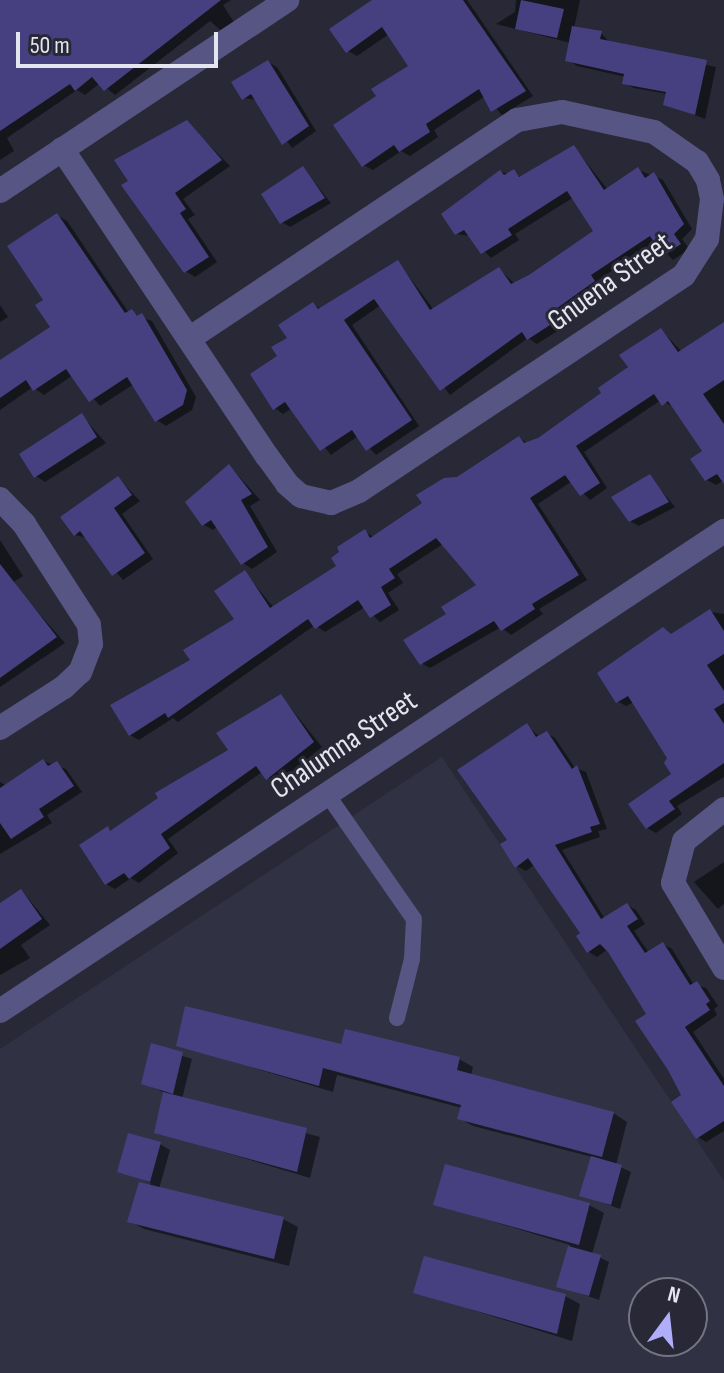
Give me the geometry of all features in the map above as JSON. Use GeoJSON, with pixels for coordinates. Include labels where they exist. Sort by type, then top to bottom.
{"type":"FeatureCollection","features":[{"type":"Feature","properties":{"kind":"street"},"geometry":{"type":"LineString","coordinates":[[0,191],[287,0]]}},
{"type":"Feature","properties":{"kind":"street","name":"Gnuena Street"},"geometry":{"type":"LineString","coordinates":[[62,149],[189,339],[287,484],[301,496],[331,503],[359,491],[684,275],[707,239],[712,199],[708,180],[697,162],[654,132],[562,112],[517,120],[189,339]]}},
{"type":"Feature","properties":{"kind":"street"},"geometry":{"type":"LineString","coordinates":[[0,499],[24,524],[89,625],[91,644],[80,672],[64,687],[0,728]]}},
{"type":"Feature","properties":{"kind":"street","name":"Chalumna Street"},"geometry":{"type":"LineString","coordinates":[[0,1011],[724,531]]}},
{"type":"Feature","properties":{"kind":"street"},"geometry":{"type":"LineString","coordinates":[[724,809],[684,841],[673,868],[676,895],[724,968]]}},
{"type":"Feature","properties":{"kind":"lane"},"geometry":{"type":"LineString","coordinates":[[327,794],[414,919],[412,959],[397,1018]]}},
{"type":"Feature","properties":{"kind":"shaded area"},"geometry":{"type":"Polygon","coordinates":[[[442,757],[724,1181],[724,1373],[0,1373],[0,1049],[442,757]]]}},
{"type":"Feature","properties":{"kind":"building"},"geometry":{"type":"Polygon","coordinates":[[[0,0],[221,0],[104,91],[92,77],[75,91],[70,84],[0,131],[0,0]]]}},
{"type":"Feature","properties":{"kind":"building"},"geometry":{"type":"Polygon","coordinates":[[[372,0],[463,0],[526,91],[491,112],[479,89],[426,124],[430,132],[399,152],[394,145],[362,167],[333,125],[376,96],[371,89],[408,66],[382,27],[346,53],[329,29],[372,0]]]}},
{"type":"Feature","properties":{"kind":"building"},"geometry":{"type":"Polygon","coordinates":[[[521,0],[564,9],[557,38],[515,29],[521,0]]]}},
{"type":"Feature","properties":{"kind":"building"},"geometry":{"type":"Polygon","coordinates":[[[572,26],[602,31],[600,39],[707,60],[695,115],[663,105],[666,92],[622,84],[624,74],[565,61],[572,26]]]}},
{"type":"Feature","properties":{"kind":"building"},"geometry":{"type":"Polygon","coordinates":[[[268,60],[309,126],[282,145],[251,94],[242,100],[231,82],[268,60]]]}},
{"type":"Feature","properties":{"kind":"building"},"geometry":{"type":"Polygon","coordinates":[[[187,120],[222,160],[175,193],[186,209],[180,213],[209,257],[184,273],[121,185],[128,181],[114,160],[187,120]]]}},
{"type":"Feature","properties":{"kind":"building"},"geometry":{"type":"Polygon","coordinates":[[[574,145],[604,190],[638,167],[645,178],[654,172],[684,224],[674,234],[681,244],[663,256],[650,236],[591,275],[595,281],[553,311],[550,325],[527,340],[522,332],[440,391],[374,299],[344,320],[412,420],[366,451],[352,430],[320,451],[285,402],[273,410],[250,374],[277,356],[271,347],[287,338],[278,325],[313,302],[318,309],[398,260],[430,310],[499,267],[511,284],[593,231],[567,191],[508,229],[512,235],[481,254],[464,230],[455,235],[441,214],[500,170],[504,175],[514,169],[519,177],[574,145]]]}},
{"type":"Feature","properties":{"kind":"building"},"geometry":{"type":"Polygon","coordinates":[[[303,166],[325,198],[280,224],[261,194],[303,166]]]}},
{"type":"Feature","properties":{"kind":"building"},"geometry":{"type":"Polygon","coordinates":[[[57,213],[125,313],[132,309],[137,316],[142,313],[187,390],[183,405],[155,422],[127,377],[89,402],[66,369],[33,391],[26,380],[0,398],[0,360],[50,327],[35,305],[43,300],[7,246],[57,213]]]}},
{"type":"Feature","properties":{"kind":"building"},"geometry":{"type":"Polygon","coordinates":[[[724,322],[724,380],[703,394],[724,424],[724,484],[717,474],[705,481],[690,459],[702,451],[668,401],[662,406],[654,394],[576,446],[600,483],[580,496],[565,475],[530,498],[579,575],[532,604],[535,609],[501,631],[494,621],[420,665],[403,640],[446,614],[441,607],[476,585],[436,538],[389,569],[395,578],[381,587],[391,605],[370,618],[358,600],[315,629],[308,619],[168,718],[165,713],[129,736],[110,705],[190,660],[183,650],[234,619],[214,591],[245,570],[270,608],[336,566],[331,558],[339,552],[337,547],[365,529],[370,538],[422,503],[416,495],[444,478],[457,477],[519,436],[524,443],[538,438],[601,393],[598,388],[628,367],[619,355],[661,328],[678,352],[724,322]]]}},
{"type":"Feature","properties":{"kind":"building"},"geometry":{"type":"Polygon","coordinates":[[[82,413],[97,437],[34,478],[19,454],[82,413]]]}},
{"type":"Feature","properties":{"kind":"building"},"geometry":{"type":"Polygon","coordinates":[[[229,464],[252,494],[241,500],[268,547],[241,565],[211,520],[202,526],[185,502],[229,464]]]}},
{"type":"Feature","properties":{"kind":"building"},"geometry":{"type":"Polygon","coordinates":[[[650,474],[669,502],[629,522],[611,497],[650,474]]]}},
{"type":"Feature","properties":{"kind":"building"},"geometry":{"type":"Polygon","coordinates":[[[118,476],[132,495],[114,508],[145,553],[112,576],[80,531],[74,536],[60,517],[118,476]]]}},
{"type":"Feature","properties":{"kind":"building"},"geometry":{"type":"Polygon","coordinates":[[[0,564],[57,637],[0,678],[0,564]]]}},
{"type":"Feature","properties":{"kind":"building"},"geometry":{"type":"Polygon","coordinates":[[[710,609],[724,631],[724,654],[707,665],[724,691],[724,703],[714,709],[724,724],[724,763],[669,801],[675,809],[646,829],[628,804],[671,774],[664,763],[667,758],[628,696],[616,703],[597,673],[663,627],[671,634],[710,609]]]}},
{"type":"Feature","properties":{"kind":"building"},"geometry":{"type":"Polygon","coordinates":[[[281,694],[314,742],[266,780],[256,766],[161,834],[170,848],[129,879],[124,873],[105,885],[79,845],[108,826],[110,831],[158,798],[155,793],[228,750],[216,733],[281,694]]]}},
{"type":"Feature","properties":{"kind":"building"},"geometry":{"type":"Polygon","coordinates":[[[527,723],[536,737],[547,731],[572,769],[577,765],[600,824],[590,827],[592,832],[555,845],[601,919],[627,903],[638,919],[627,926],[645,953],[663,942],[690,985],[697,981],[710,1001],[706,1004],[710,1010],[685,1027],[724,1086],[724,1121],[696,1139],[671,1102],[681,1095],[635,1021],[646,1014],[608,952],[600,944],[587,953],[576,936],[580,933],[528,858],[515,868],[500,844],[507,840],[457,770],[527,723]]]}},
{"type":"Feature","properties":{"kind":"building"},"geometry":{"type":"Polygon","coordinates":[[[43,759],[48,766],[57,761],[74,786],[39,809],[44,817],[11,839],[0,823],[0,788],[43,759]]]}},
{"type":"Feature","properties":{"kind":"building"},"geometry":{"type":"Polygon","coordinates":[[[21,889],[42,919],[0,949],[0,903],[21,889]]]}},
{"type":"Feature","properties":{"kind":"building"},"geometry":{"type":"Polygon","coordinates":[[[185,1006],[341,1044],[345,1029],[460,1057],[457,1070],[614,1112],[602,1157],[457,1119],[461,1105],[323,1068],[319,1086],[176,1046],[185,1006]]]}},
{"type":"Feature","properties":{"kind":"building"},"geometry":{"type":"Polygon","coordinates":[[[151,1043],[183,1052],[173,1094],[141,1084],[151,1043]]]}},
{"type":"Feature","properties":{"kind":"building"},"geometry":{"type":"Polygon","coordinates":[[[163,1092],[307,1128],[297,1172],[154,1133],[163,1092]]]}},
{"type":"Feature","properties":{"kind":"building"},"geometry":{"type":"Polygon","coordinates":[[[128,1133],[161,1142],[150,1182],[117,1172],[128,1133]]]}},
{"type":"Feature","properties":{"kind":"building"},"geometry":{"type":"Polygon","coordinates":[[[591,1156],[622,1165],[611,1205],[579,1196],[591,1156]]]}},
{"type":"Feature","properties":{"kind":"building"},"geometry":{"type":"Polygon","coordinates":[[[445,1164],[590,1203],[579,1245],[433,1205],[445,1164]]]}},
{"type":"Feature","properties":{"kind":"building"},"geometry":{"type":"Polygon","coordinates":[[[139,1182],[284,1217],[274,1259],[127,1222],[139,1182]]]}},
{"type":"Feature","properties":{"kind":"building"},"geometry":{"type":"Polygon","coordinates":[[[568,1246],[601,1255],[589,1296],[556,1287],[568,1246]]]}},
{"type":"Feature","properties":{"kind":"building"},"geometry":{"type":"Polygon","coordinates":[[[424,1256],[566,1294],[557,1334],[413,1293],[424,1256]]]}}]}
